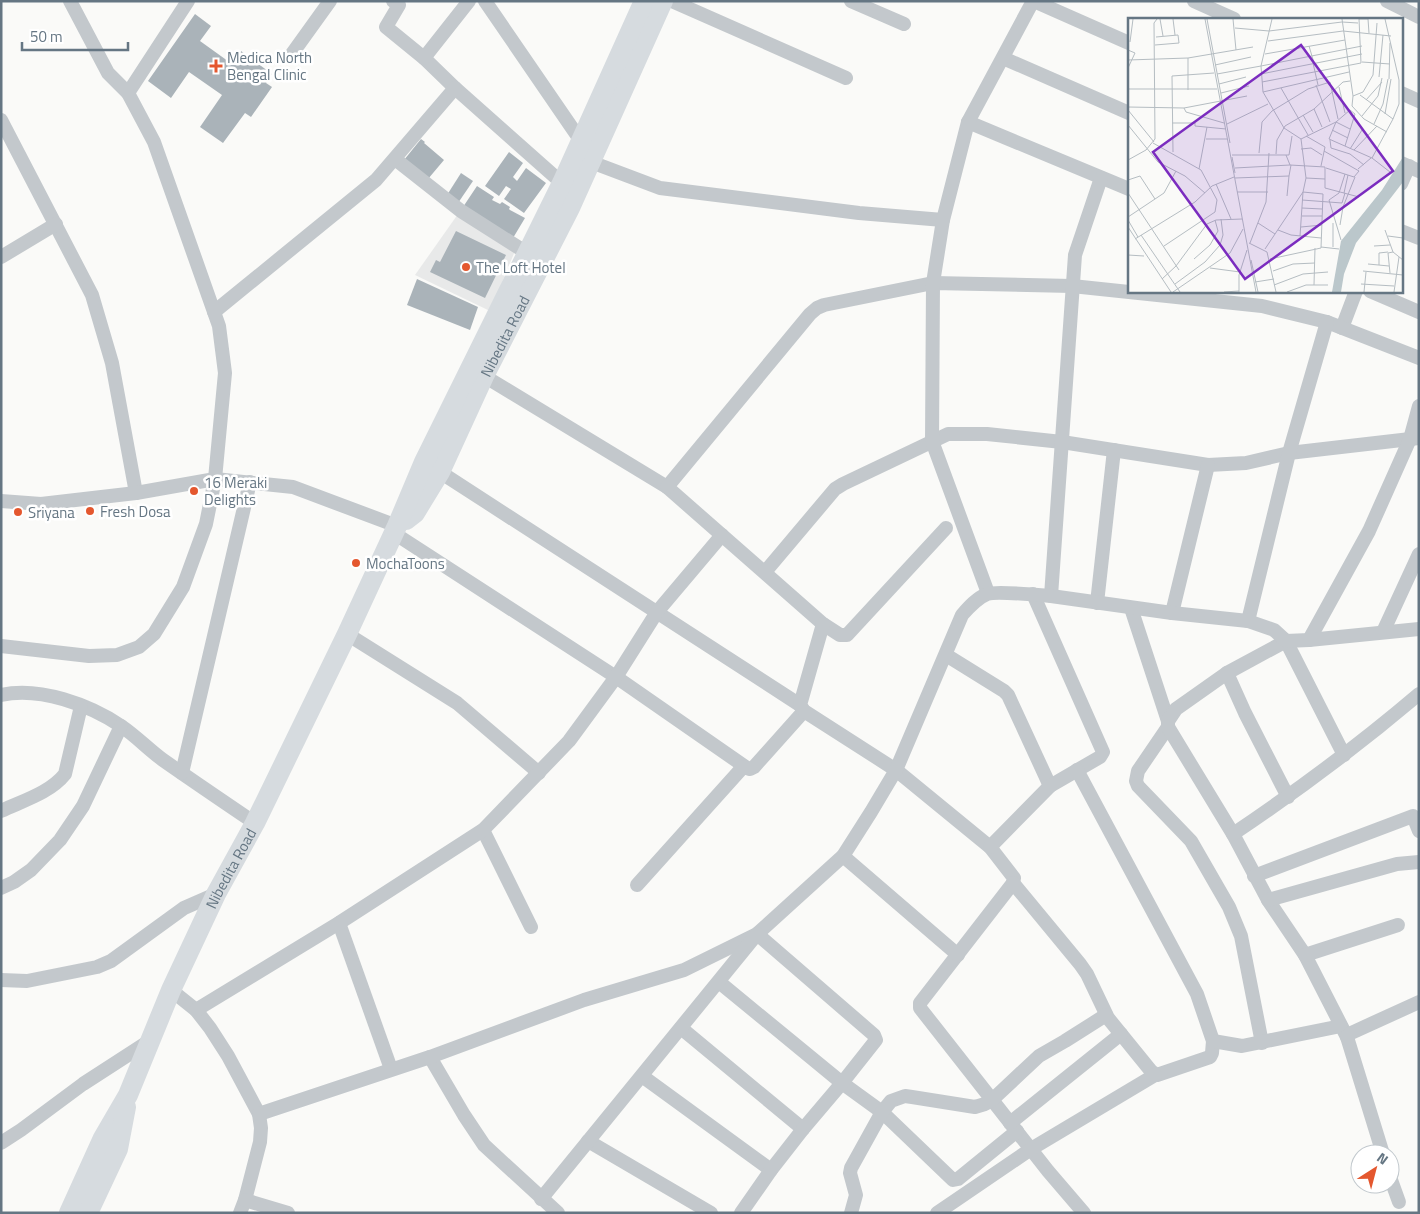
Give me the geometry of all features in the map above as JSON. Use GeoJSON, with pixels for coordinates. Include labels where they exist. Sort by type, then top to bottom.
{"type":"FeatureCollection","features":[{"type":"Feature","properties":{"kind":"street"},"geometry":{"type":"LineString","coordinates":[[1,646],[89,656],[117,655],[139,647],[154,634],[183,587],[206,524],[215,479],[226,373],[214,312],[154,142],[128,93],[108,73],[70,1]]}},
{"type":"Feature","properties":{"kind":"street"},"geometry":{"type":"LineString","coordinates":[[128,93],[188,1]]}},
{"type":"Feature","properties":{"kind":"street"},"geometry":{"type":"LineString","coordinates":[[289,58],[330,1]]}},
{"type":"Feature","properties":{"kind":"street"},"geometry":{"type":"LineString","coordinates":[[394,1],[399,6],[386,28],[424,58],[562,184]]}},
{"type":"Feature","properties":{"kind":"street"},"geometry":{"type":"LineString","coordinates":[[424,58],[469,1]]}},
{"type":"Feature","properties":{"kind":"street"},"geometry":{"type":"LineString","coordinates":[[484,1],[581,141]]}},
{"type":"Feature","properties":{"kind":"street","name":"Nibedita Road"},"geometry":{"type":"LineString","coordinates":[[69,1213],[103,1138],[128,1095],[171,990],[216,894],[254,823],[347,634],[424,462],[562,184],[644,1]]}},
{"type":"Feature","properties":{"kind":"street","name":"Nibedita Road"},"geometry":{"type":"LineString","coordinates":[[395,530],[415,513],[440,472],[484,376],[570,208],[664,1]]}},
{"type":"Feature","properties":{"kind":"street"},"geometry":{"type":"LineString","coordinates":[[672,1],[846,78]]}},
{"type":"Feature","properties":{"kind":"street"},"geometry":{"type":"LineString","coordinates":[[851,1],[904,24]]}},
{"type":"Feature","properties":{"kind":"street"},"geometry":{"type":"LineString","coordinates":[[988,594],[932,441],[933,282],[943,220],[968,122],[1033,1],[1128,43]]}},
{"type":"Feature","properties":{"kind":"street"},"geometry":{"type":"LineString","coordinates":[[1194,1],[1232,18]]}},
{"type":"Feature","properties":{"kind":"street"},"geometry":{"type":"LineString","coordinates":[[1387,1],[1419,17]]}},
{"type":"Feature","properties":{"kind":"street"},"geometry":{"type":"LineString","coordinates":[[1003,58],[1128,112]]}},
{"type":"Feature","properties":{"kind":"street"},"geometry":{"type":"LineString","coordinates":[[214,312],[371,186],[455,88]]}},
{"type":"Feature","properties":{"kind":"street"},"geometry":{"type":"LineString","coordinates":[[1402,93],[1419,101]]}},
{"type":"Feature","properties":{"kind":"street"},"geometry":{"type":"LineString","coordinates":[[1,120],[92,295],[112,363],[136,493]]}},
{"type":"Feature","properties":{"kind":"street"},"geometry":{"type":"LineString","coordinates":[[968,122],[1128,189]]}},
{"type":"Feature","properties":{"kind":"street"},"geometry":{"type":"LineString","coordinates":[[395,159],[461,211],[528,253]]}},
{"type":"Feature","properties":{"kind":"street"},"geometry":{"type":"LineString","coordinates":[[591,162],[660,188],[859,213],[943,220]]}},
{"type":"Feature","properties":{"kind":"street"},"geometry":{"type":"LineString","coordinates":[[1402,182],[1413,166]]}},
{"type":"Feature","properties":{"kind":"street"},"geometry":{"type":"LineString","coordinates":[[1051,596],[1075,255],[1101,178]]}},
{"type":"Feature","properties":{"kind":"street"},"geometry":{"type":"LineString","coordinates":[[1,257],[56,224]]}},
{"type":"Feature","properties":{"kind":"street"},"geometry":{"type":"LineString","coordinates":[[1402,231],[1419,238]]}},
{"type":"Feature","properties":{"kind":"street"},"geometry":{"type":"LineString","coordinates":[[667,487],[810,314],[824,304],[933,282],[1072,286],[1128,292]]}},
{"type":"Feature","properties":{"kind":"street"},"geometry":{"type":"LineString","coordinates":[[1129,292],[1262,306],[1327,322],[1419,358]]}},
{"type":"Feature","properties":{"kind":"street"},"geometry":{"type":"LineString","coordinates":[[1342,328],[1356,292]]}},
{"type":"Feature","properties":{"kind":"street"},"geometry":{"type":"LineString","coordinates":[[1372,292],[1419,312]]}},
{"type":"Feature","properties":{"kind":"street"},"geometry":{"type":"LineString","coordinates":[[1248,621],[1289,453],[1327,322]]}},
{"type":"Feature","properties":{"kind":"street"},"geometry":{"type":"LineString","coordinates":[[484,376],[667,487],[823,624],[840,635],[847,635],[946,528]]}},
{"type":"Feature","properties":{"kind":"street"},"geometry":{"type":"LineString","coordinates":[[1309,640],[1370,531],[1415,438],[1419,406]]}},
{"type":"Feature","properties":{"kind":"street"},"geometry":{"type":"LineString","coordinates":[[765,572],[835,489],[948,434],[987,434],[1062,442],[1208,465],[1246,463],[1289,453],[1415,438]]}},
{"type":"Feature","properties":{"kind":"street"},"geometry":{"type":"LineString","coordinates":[[1097,603],[1114,450]]}},
{"type":"Feature","properties":{"kind":"street"},"geometry":{"type":"LineString","coordinates":[[1172,613],[1208,465]]}},
{"type":"Feature","properties":{"kind":"street"},"geometry":{"type":"LineString","coordinates":[[440,472],[657,612],[896,770],[990,848],[1013,875],[1013,883],[920,1003],[920,1008],[1084,1213]]}},
{"type":"Feature","properties":{"kind":"street"},"geometry":{"type":"LineString","coordinates":[[1,501],[41,504],[136,493],[215,479],[293,487],[395,530],[403,539],[616,677],[743,767],[750,769],[754,767],[802,708],[823,624]]}},
{"type":"Feature","properties":{"kind":"street"},"geometry":{"type":"LineString","coordinates":[[182,773],[250,482]]}},
{"type":"Feature","properties":{"kind":"street"},"geometry":{"type":"LineString","coordinates":[[196,1010],[339,923],[483,830],[569,741],[616,677],[657,612],[722,535]]}},
{"type":"Feature","properties":{"kind":"street"},"geometry":{"type":"LineString","coordinates":[[1382,632],[1419,554]]}},
{"type":"Feature","properties":{"kind":"street"},"geometry":{"type":"LineString","coordinates":[[541,1199],[757,934],[843,856],[896,770],[962,615],[974,602],[988,594],[1051,596],[1131,608],[1248,621],[1274,630],[1286,641],[1344,755]]}},
{"type":"Feature","properties":{"kind":"street"},"geometry":{"type":"LineString","coordinates":[[990,848],[1050,786],[1100,757],[1103,752],[1033,594]]}},
{"type":"Feature","properties":{"kind":"street"},"geometry":{"type":"LineString","coordinates":[[1131,608],[1168,724],[1233,834],[1268,900],[1305,954],[1344,1032],[1380,1144]]}},
{"type":"Feature","properties":{"kind":"street"},"geometry":{"type":"LineString","coordinates":[[1262,1043],[1241,936],[1229,907],[1191,841],[1138,786],[1136,781],[1138,771],[1176,709],[1227,673],[1286,641],[1419,629]]}},
{"type":"Feature","properties":{"kind":"street"},"geometry":{"type":"LineString","coordinates":[[347,634],[458,703],[539,773]]}},
{"type":"Feature","properties":{"kind":"street"},"geometry":{"type":"LineString","coordinates":[[946,655],[1004,691],[1050,786]]}},
{"type":"Feature","properties":{"kind":"street"},"geometry":{"type":"LineString","coordinates":[[1227,673],[1245,713],[1288,797]]}},
{"type":"Feature","properties":{"kind":"street"},"geometry":{"type":"LineString","coordinates":[[1,695],[28,693],[47,695],[81,706],[121,726],[148,749],[254,823]]}},
{"type":"Feature","properties":{"kind":"street"},"geometry":{"type":"LineString","coordinates":[[1233,834],[1288,797],[1344,755],[1419,694]]}},
{"type":"Feature","properties":{"kind":"street"},"geometry":{"type":"LineString","coordinates":[[1,811],[47,790],[65,774],[81,706]]}},
{"type":"Feature","properties":{"kind":"street"},"geometry":{"type":"LineString","coordinates":[[1,888],[32,870],[60,840],[83,806],[121,726]]}},
{"type":"Feature","properties":{"kind":"street"},"geometry":{"type":"LineString","coordinates":[[637,885],[743,767]]}},
{"type":"Feature","properties":{"kind":"street"},"geometry":{"type":"LineString","coordinates":[[938,1213],[941,1209],[1031,1149],[1155,1074],[1209,1058],[1212,1053],[1212,1041],[1198,994],[1077,770]]}},
{"type":"Feature","properties":{"kind":"street"},"geometry":{"type":"LineString","coordinates":[[1254,876],[1413,816],[1419,831]]}},
{"type":"Feature","properties":{"kind":"street"},"geometry":{"type":"LineString","coordinates":[[483,830],[531,927]]}},
{"type":"Feature","properties":{"kind":"street"},"geometry":{"type":"LineString","coordinates":[[843,856],[958,955]]}},
{"type":"Feature","properties":{"kind":"street"},"geometry":{"type":"LineString","coordinates":[[1268,900],[1397,864],[1419,862]]}},
{"type":"Feature","properties":{"kind":"street"},"geometry":{"type":"LineString","coordinates":[[1013,883],[1080,964],[1087,974],[1106,1015],[1151,1072],[1155,1074]]}},
{"type":"Feature","properties":{"kind":"street"},"geometry":{"type":"LineString","coordinates":[[1,980],[27,981],[97,967],[111,961],[184,908],[216,894]]}},
{"type":"Feature","properties":{"kind":"street"},"geometry":{"type":"LineString","coordinates":[[339,923],[390,1069]]}},
{"type":"Feature","properties":{"kind":"street"},"geometry":{"type":"LineString","coordinates":[[1305,954],[1398,925]]}},
{"type":"Feature","properties":{"kind":"street"},"geometry":{"type":"LineString","coordinates":[[259,1114],[430,1057],[584,1000],[684,970],[757,934]]}},
{"type":"Feature","properties":{"kind":"street"},"geometry":{"type":"LineString","coordinates":[[741,1213],[771,1170],[842,1084],[875,1042],[876,1037],[757,934]]}},
{"type":"Feature","properties":{"kind":"street"},"geometry":{"type":"LineString","coordinates":[[719,982],[842,1084],[882,1112],[955,1180],[1121,1034]]}},
{"type":"Feature","properties":{"kind":"street"},"geometry":{"type":"LineString","coordinates":[[171,990],[196,1010],[210,1028],[228,1056],[259,1114],[260,1142],[240,1213]]}},
{"type":"Feature","properties":{"kind":"street"},"geometry":{"type":"LineString","coordinates":[[1212,1041],[1242,1046],[1344,1032],[1349,1034],[1419,1002]]}},
{"type":"Feature","properties":{"kind":"street"},"geometry":{"type":"LineString","coordinates":[[851,1213],[856,1195],[850,1171],[890,1101],[905,1096],[975,1107],[985,1104],[992,1100],[1039,1056],[1106,1015]]}},
{"type":"Feature","properties":{"kind":"street"},"geometry":{"type":"LineString","coordinates":[[681,1028],[803,1129]]}},
{"type":"Feature","properties":{"kind":"street"},"geometry":{"type":"LineString","coordinates":[[1,1143],[83,1084],[150,1040]]}},
{"type":"Feature","properties":{"kind":"street"},"geometry":{"type":"LineString","coordinates":[[430,1057],[484,1145],[558,1213]]}},
{"type":"Feature","properties":{"kind":"street"},"geometry":{"type":"LineString","coordinates":[[642,1076],[771,1170]]}},
{"type":"Feature","properties":{"kind":"street"},"geometry":{"type":"LineString","coordinates":[[88,1213],[118,1149],[128,1095]]}},
{"type":"Feature","properties":{"kind":"street"},"geometry":{"type":"LineString","coordinates":[[588,1141],[710,1213]]}},
{"type":"Feature","properties":{"kind":"street"},"geometry":{"type":"LineString","coordinates":[[1396,1194],[1399,1202]]}},
{"type":"Feature","properties":{"kind":"street"},"geometry":{"type":"LineString","coordinates":[[245,1200],[288,1213]]}},
{"type":"Feature","properties":{"kind":"shaded area"},"geometry":{"type":"Polygon","coordinates":[[[458,214],[515,251],[490,311],[415,275],[458,214]]]}},
{"type":"Feature","properties":{"kind":"building"},"geometry":{"type":"Polygon","coordinates":[[[195,14],[211,26],[200,41],[232,64],[241,51],[272,74],[266,83],[272,87],[251,117],[245,113],[223,143],[200,127],[222,95],[189,72],[171,98],[148,81],[195,14]]]}},
{"type":"Feature","properties":{"kind":"building"},"geometry":{"type":"Polygon","coordinates":[[[421,139],[444,160],[428,179],[404,160],[421,139]]]}},
{"type":"Feature","properties":{"kind":"building"},"geometry":{"type":"Polygon","coordinates":[[[509,152],[523,163],[513,177],[517,181],[526,168],[546,183],[524,213],[504,199],[511,189],[506,186],[499,196],[485,186],[509,152]]]}},
{"type":"Feature","properties":{"kind":"building"},"geometry":{"type":"Polygon","coordinates":[[[461,173],[473,181],[458,203],[447,195],[461,173]]]}},
{"type":"Feature","properties":{"kind":"building"},"geometry":{"type":"Polygon","coordinates":[[[477,186],[494,197],[492,200],[500,204],[502,202],[510,207],[510,210],[525,218],[513,238],[463,207],[477,186]]]}},
{"type":"Feature","properties":{"kind":"building","name":"The Loft Hotel"},"geometry":{"type":"Polygon","coordinates":[[[456,231],[506,255],[485,298],[430,272],[436,260],[440,262],[456,231]]]}},
{"type":"Feature","properties":{"kind":"building"},"geometry":{"type":"Polygon","coordinates":[[[417,279],[478,307],[470,330],[407,305],[417,279]]]}},
{"type":"Feature","properties":{"kind":"place","name":"Medica North Bengal Clinic"},"geometry":{"type":"Point","coordinates":[216,66]}},
{"type":"Feature","properties":{"kind":"place","name":"The Loft Hotel"},"geometry":{"type":"Point","coordinates":[466,267]}},
{"type":"Feature","properties":{"kind":"place","name":"16 Meraki Delights"},"geometry":{"type":"Point","coordinates":[194,491]}},
{"type":"Feature","properties":{"kind":"place","name":"Fresh Dosa"},"geometry":{"type":"Point","coordinates":[90,511]}},
{"type":"Feature","properties":{"kind":"place","name":"Sriyana"},"geometry":{"type":"Point","coordinates":[18,512]}},
{"type":"Feature","properties":{"kind":"place","name":"MochaToons"},"geometry":{"type":"Point","coordinates":[356,563]}}]}
